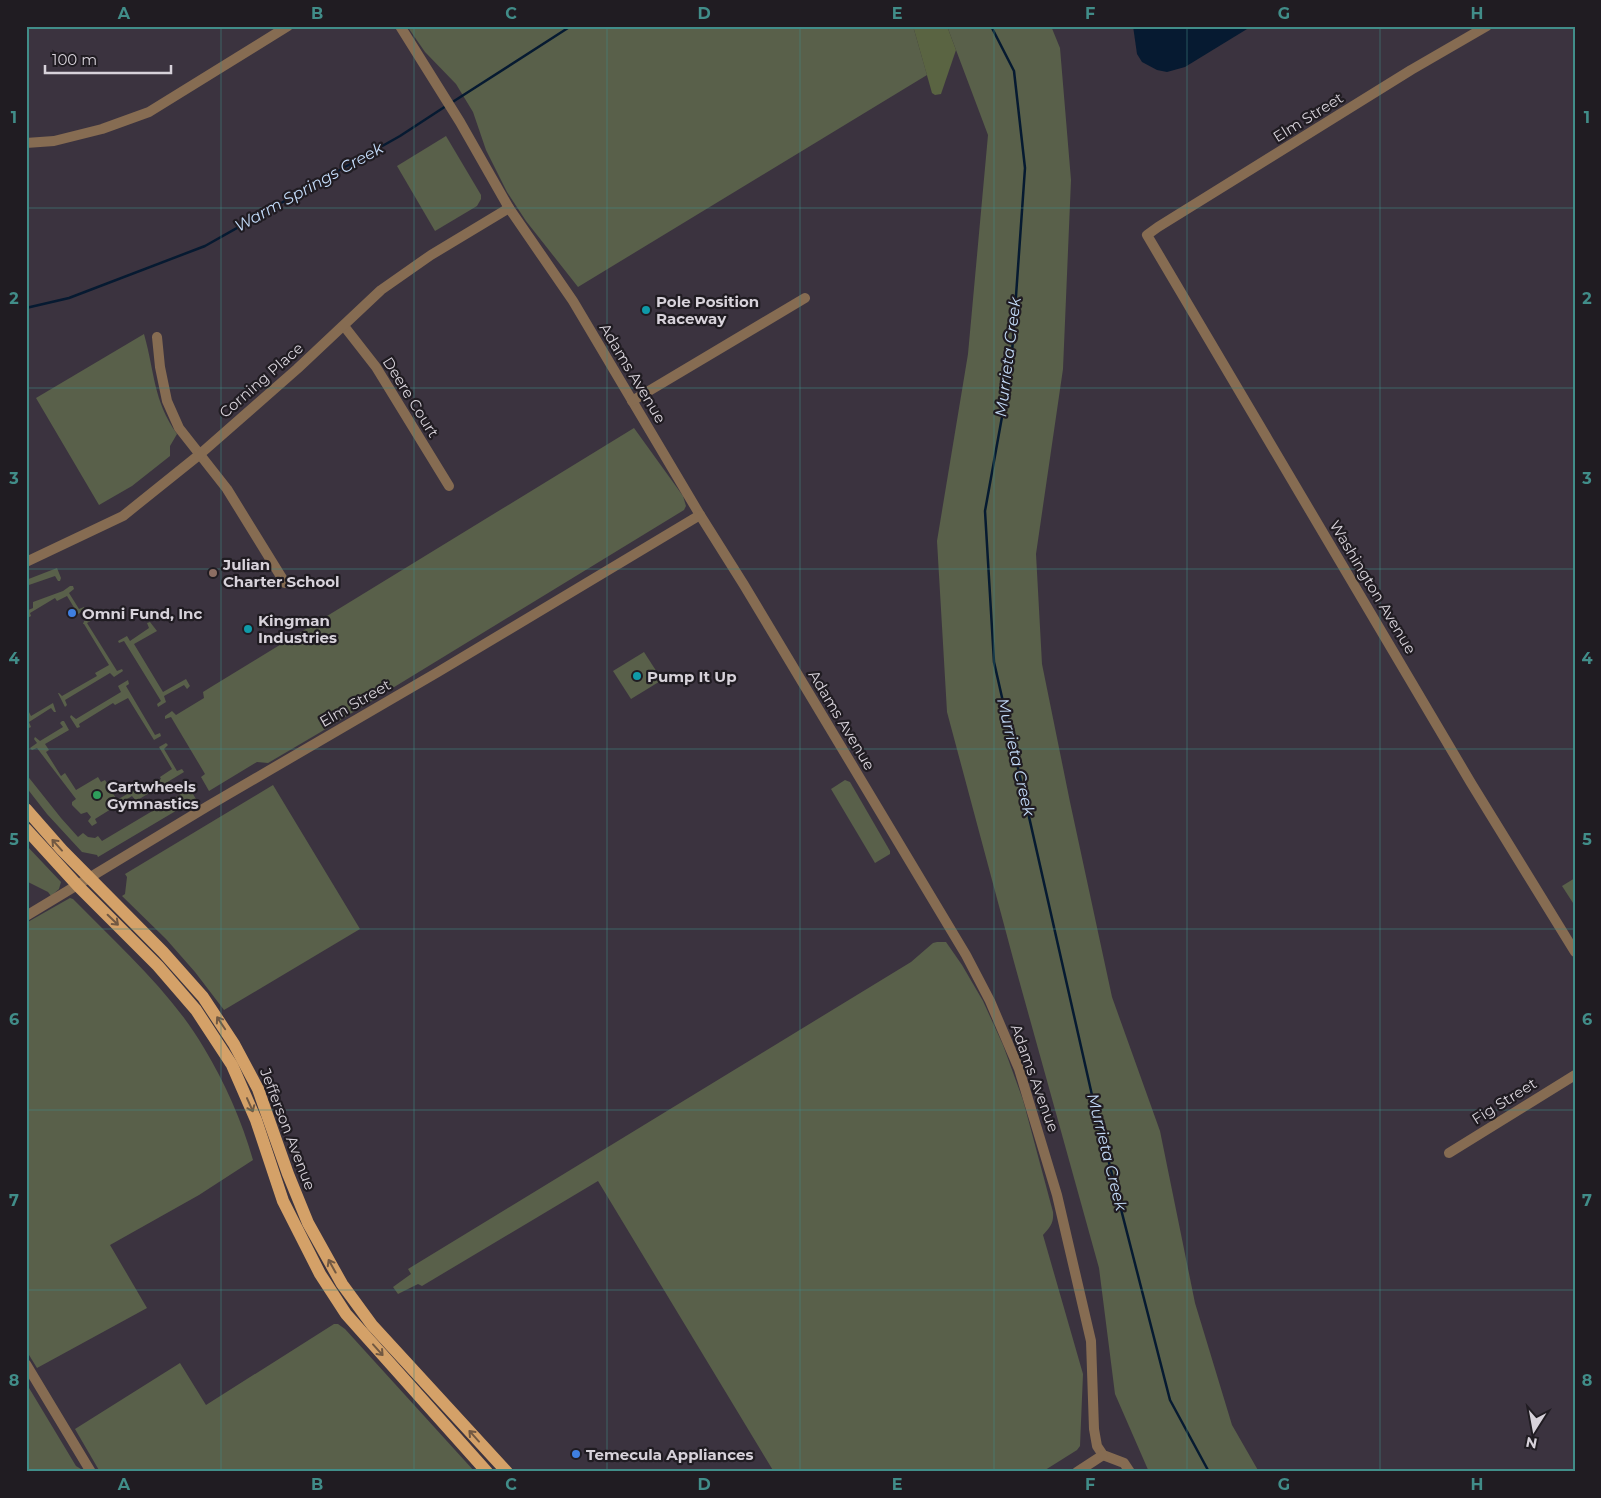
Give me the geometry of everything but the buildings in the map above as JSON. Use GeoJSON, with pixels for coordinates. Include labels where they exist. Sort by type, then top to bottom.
{"type":"FeatureCollection","features":[{"type":"Feature","properties":{"kind":"main road","name":"Jefferson Avenue"},"geometry":{"type":"LineString","coordinates":[[26,809],[62,850],[163,952],[203,997],[222,1025],[258,1089],[288,1174],[308,1223],[342,1284],[372,1324],[506,1472]]}},
{"type":"Feature","properties":{"kind":"main road","name":"Jefferson Avenue"},"geometry":{"type":"LineString","coordinates":[[26,829],[78,886],[158,966],[196,1010],[232,1065],[256,1120],[283,1200],[320,1274],[346,1314],[487,1472]]}},
{"type":"Feature","properties":{"kind":"main road"},"geometry":{"type":"LineString","coordinates":[[216,1038],[231,1054],[252,1089],[258,1089]]}},
{"type":"Feature","properties":{"kind":"main road"},"geometry":{"type":"LineString","coordinates":[[477,1460],[495,1472]]}},
{"type":"Feature","properties":{"kind":"street"},"geometry":{"type":"LineString","coordinates":[[26,143],[54,141],[102,129],[148,112],[288,26]]}},
{"type":"Feature","properties":{"kind":"street","name":"Adams Avenue"},"geometry":{"type":"LineString","coordinates":[[400,26],[460,122],[509,208],[573,301],[966,955],[990,1001],[1018,1069],[1045,1152],[1085,1309],[1091,1341],[1096,1440],[1103,1455]]}},
{"type":"Feature","properties":{"kind":"street","name":"Elm Street"},"geometry":{"type":"LineString","coordinates":[[1147,235],[1411,70],[1487,26]]}},
{"type":"Feature","properties":{"kind":"street","name":"Corning Place"},"geometry":{"type":"LineString","coordinates":[[26,562],[122,516],[199,455],[344,326],[381,290],[431,255],[509,208]]}},
{"type":"Feature","properties":{"kind":"street","name":"Washington Avenue"},"geometry":{"type":"LineString","coordinates":[[1147,235],[1471,783],[1575,952]]}},
{"type":"Feature","properties":{"kind":"street"},"geometry":{"type":"LineString","coordinates":[[632,401],[805,298]]}},
{"type":"Feature","properties":{"kind":"street","name":"Deere Court"},"geometry":{"type":"LineString","coordinates":[[344,326],[376,367],[449,486]]}},
{"type":"Feature","properties":{"kind":"street"},"geometry":{"type":"LineString","coordinates":[[157,337],[160,368],[167,401],[179,428],[227,489],[285,583]]}},
{"type":"Feature","properties":{"kind":"street","name":"Elm Street"},"geometry":{"type":"LineString","coordinates":[[26,916],[700,515]]}},
{"type":"Feature","properties":{"kind":"street","name":"Fig Street"},"geometry":{"type":"LineString","coordinates":[[1449,1153],[1575,1075]]}},
{"type":"Feature","properties":{"kind":"street"},"geometry":{"type":"LineString","coordinates":[[26,1364],[92,1472]]}},
{"type":"Feature","properties":{"kind":"street"},"geometry":{"type":"LineString","coordinates":[[1077,1472],[1103,1455],[1124,1463],[1130,1472]]}},
{"type":"Feature","properties":{"kind":"green space"},"geometry":{"type":"Polygon","coordinates":[[[407,26],[913,26],[927,75],[578,287],[526,221],[507,192],[486,150],[473,112],[456,84],[425,52],[407,26]]]}},
{"type":"Feature","properties":{"kind":"green space"},"geometry":{"type":"Polygon","coordinates":[[[913,26],[947,26],[956,50],[941,94],[935,95],[932,93],[913,26]]]}},
{"type":"Feature","properties":{"kind":"green space"},"geometry":{"type":"Polygon","coordinates":[[[947,26],[1051,26],[1060,48],[1071,180],[1063,369],[1036,554],[1042,664],[1112,997],[1160,1131],[1195,1303],[1232,1425],[1259,1472],[1149,1472],[1115,1394],[1099,1268],[947,712],[937,541],[968,354],[988,135],[947,26]]]}},
{"type":"Feature","properties":{"kind":"green space"},"geometry":{"type":"Polygon","coordinates":[[[446,136],[481,195],[481,199],[477,206],[435,231],[397,166],[446,136]]]}},
{"type":"Feature","properties":{"kind":"green space"},"geometry":{"type":"Polygon","coordinates":[[[144,334],[159,398],[169,422],[177,434],[170,446],[170,456],[132,486],[99,505],[36,398],[144,334]]]}},
{"type":"Feature","properties":{"kind":"green space"},"geometry":{"type":"Polygon","coordinates":[[[634,428],[683,496],[686,506],[684,510],[319,733],[268,763],[257,762],[209,791],[201,777],[205,774],[171,717],[165,719],[165,716],[172,711],[176,715],[204,698],[203,692],[634,428]]]}},
{"type":"Feature","properties":{"kind":"green space"},"geometry":{"type":"Polygon","coordinates":[[[57,568],[61,578],[60,581],[55,576],[26,586],[26,580],[57,568]]]}},
{"type":"Feature","properties":{"kind":"green space"},"geometry":{"type":"Polygon","coordinates":[[[73,586],[74,589],[69,593],[79,609],[84,607],[85,610],[78,614],[67,596],[57,601],[55,598],[30,613],[31,616],[26,619],[26,611],[33,608],[33,602],[63,591],[73,586]]]}},
{"type":"Feature","properties":{"kind":"green space"},"geometry":{"type":"Polygon","coordinates":[[[91,618],[92,620],[87,623],[117,671],[122,669],[123,671],[114,677],[110,673],[65,700],[67,705],[65,707],[58,693],[62,696],[97,676],[95,673],[109,665],[83,624],[84,621],[91,618]]]}},
{"type":"Feature","properties":{"kind":"green space"},"geometry":{"type":"Polygon","coordinates":[[[150,622],[157,631],[134,644],[163,692],[186,679],[190,686],[187,689],[184,685],[164,696],[166,702],[158,707],[157,704],[161,701],[124,641],[119,643],[118,641],[127,636],[130,641],[149,628],[147,623],[150,622]]]}},
{"type":"Feature","properties":{"kind":"green space","name":"Pump It Up"},"geometry":{"type":"Polygon","coordinates":[[[644,652],[662,680],[631,699],[613,671],[644,652]]]}},
{"type":"Feature","properties":{"kind":"green space"},"geometry":{"type":"Polygon","coordinates":[[[128,680],[129,684],[126,686],[155,735],[160,733],[161,736],[154,740],[128,698],[115,705],[113,703],[79,724],[80,727],[77,728],[70,717],[71,715],[76,719],[121,692],[118,686],[128,680]]]}},
{"type":"Feature","properties":{"kind":"green space"},"geometry":{"type":"Polygon","coordinates":[[[53,703],[56,712],[51,708],[29,722],[31,727],[27,729],[26,711],[28,710],[31,716],[53,703]]]}},
{"type":"Feature","properties":{"kind":"green space"},"geometry":{"type":"Polygon","coordinates":[[[64,721],[69,730],[45,744],[49,750],[46,752],[61,776],[65,773],[76,790],[98,777],[101,782],[105,780],[117,800],[134,790],[137,794],[161,779],[160,777],[172,769],[159,747],[166,743],[168,745],[164,749],[177,771],[182,769],[184,772],[136,801],[132,796],[95,819],[97,823],[92,826],[88,821],[91,817],[87,812],[81,814],[72,805],[72,802],[76,799],[37,748],[32,750],[30,748],[37,743],[34,739],[35,737],[40,741],[63,727],[60,723],[64,721]]]}},
{"type":"Feature","properties":{"kind":"green space"},"geometry":{"type":"Polygon","coordinates":[[[26,774],[78,837],[83,833],[88,837],[95,838],[98,836],[102,841],[186,791],[184,785],[186,783],[196,799],[98,857],[97,855],[82,852],[47,814],[26,787],[26,774]]]}},
{"type":"Feature","properties":{"kind":"green space"},"geometry":{"type":"Polygon","coordinates":[[[845,780],[850,782],[890,851],[890,854],[875,863],[831,789],[845,780]]]}},
{"type":"Feature","properties":{"kind":"green space"},"geometry":{"type":"Polygon","coordinates":[[[273,785],[360,929],[224,1010],[195,972],[166,939],[122,896],[125,894],[127,877],[125,874],[273,785]]]}},
{"type":"Feature","properties":{"kind":"green space"},"geometry":{"type":"Polygon","coordinates":[[[26,845],[61,882],[59,889],[51,896],[48,892],[26,881],[26,845]]]}},
{"type":"Feature","properties":{"kind":"green space"},"geometry":{"type":"Polygon","coordinates":[[[1575,878],[1575,906],[1562,886],[1575,878]]]}},
{"type":"Feature","properties":{"kind":"green space"},"geometry":{"type":"Polygon","coordinates":[[[70,898],[161,989],[191,1028],[212,1061],[226,1089],[244,1131],[253,1160],[199,1195],[110,1245],[147,1308],[37,1368],[26,1350],[26,923],[70,898]]]}},
{"type":"Feature","properties":{"kind":"green space"},"geometry":{"type":"Polygon","coordinates":[[[946,942],[983,1001],[1003,1045],[1023,1100],[1053,1212],[1051,1225],[1043,1235],[1083,1374],[1080,1446],[1077,1450],[1042,1472],[774,1472],[598,1181],[422,1286],[418,1284],[398,1294],[393,1287],[411,1274],[408,1269],[911,962],[933,943],[946,942]]]}},
{"type":"Feature","properties":{"kind":"green space"},"geometry":{"type":"Polygon","coordinates":[[[334,1324],[338,1324],[345,1329],[475,1472],[100,1472],[75,1429],[180,1363],[206,1405],[334,1324]]]}},
{"type":"Feature","properties":{"kind":"green space"},"geometry":{"type":"Polygon","coordinates":[[[26,1383],[76,1466],[86,1472],[26,1472],[26,1383]]]}},
{"type":"Feature","properties":{"kind":"water"},"geometry":{"type":"Polygon","coordinates":[[[1133,26],[1252,26],[1185,67],[1167,72],[1157,70],[1142,62],[1137,54],[1133,26]]]}},
{"type":"Feature","properties":{"kind":"waterway","name":"Warm Springs Creek"},"geometry":{"type":"LineString","coordinates":[[451,103],[571,26]]}},
{"type":"Feature","properties":{"kind":"waterway","name":"Murrieta Creek"},"geometry":{"type":"LineString","coordinates":[[991,26],[1014,71],[1025,168],[1011,367],[985,511],[994,662],[1094,1104],[1170,1400],[1209,1472]]}},
{"type":"Feature","properties":{"kind":"waterway","name":"Warm Springs Creek"},"geometry":{"type":"LineString","coordinates":[[26,308],[69,298],[205,246],[400,136],[446,106]]}},
{"type":"Feature","properties":{"kind":"place","name":"Pole Position Raceway"},"geometry":{"type":"Point","coordinates":[646,310]}},
{"type":"Feature","properties":{"kind":"place","name":"Julian Charter School"},"geometry":{"type":"Point","coordinates":[213,573]}},
{"type":"Feature","properties":{"kind":"place","name":"Omni Fund, Inc"},"geometry":{"type":"Point","coordinates":[72,613]}},
{"type":"Feature","properties":{"kind":"place","name":"Kingman Industries"},"geometry":{"type":"Point","coordinates":[248,629]}},
{"type":"Feature","properties":{"kind":"place","name":"Pump It Up"},"geometry":{"type":"Point","coordinates":[637,676]}},
{"type":"Feature","properties":{"kind":"place","name":"Cartwheels Gymnastics"},"geometry":{"type":"Point","coordinates":[97,795]}},
{"type":"Feature","properties":{"kind":"place","name":"Temecula Appliances"},"geometry":{"type":"Point","coordinates":[576,1454]}}]}
